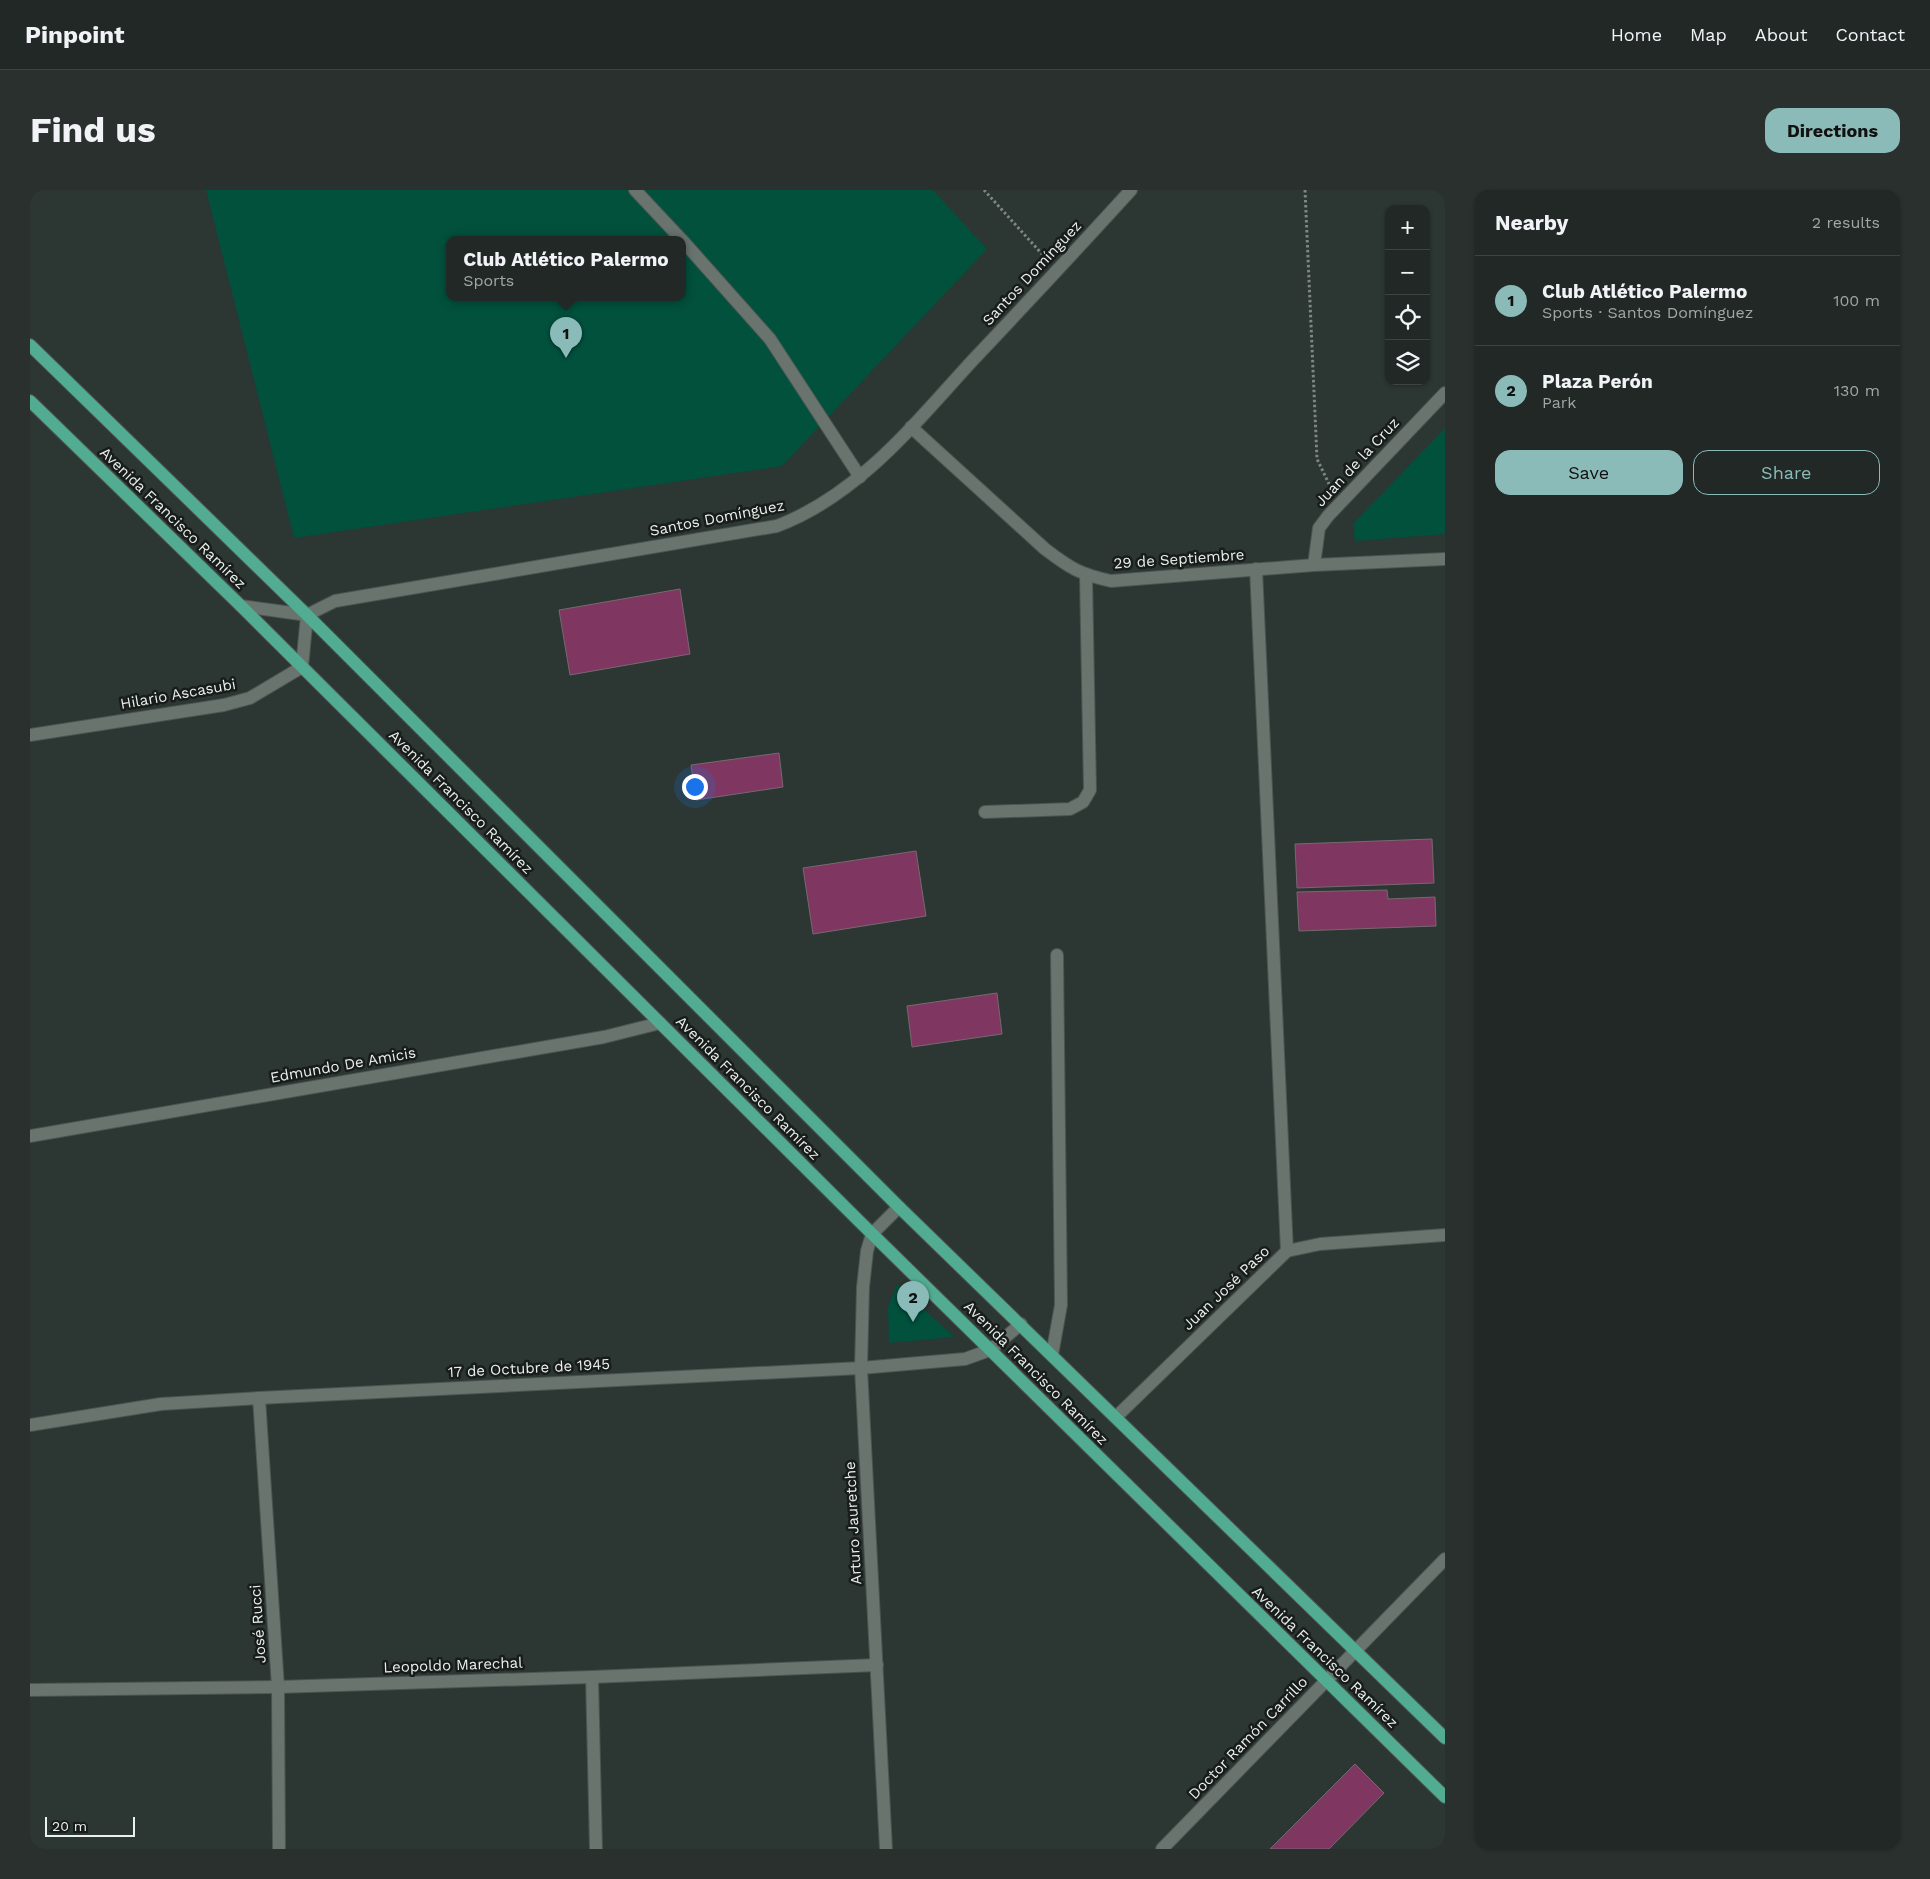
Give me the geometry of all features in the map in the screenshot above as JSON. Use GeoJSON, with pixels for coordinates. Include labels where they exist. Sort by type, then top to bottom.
{"type":"FeatureCollection","features":[{"type":"Feature","properties":{"kind":"main road","name":"Avenida Francisco Ramírez"},"geometry":{"type":"LineString","coordinates":[[30,345],[307,615],[899,1207],[1445,1738]]}},
{"type":"Feature","properties":{"kind":"main road","name":"Avenida Francisco Ramírez"},"geometry":{"type":"LineString","coordinates":[[31,404],[241,606],[872,1234],[1445,1797]]}},
{"type":"Feature","properties":{"kind":"street"},"geometry":{"type":"LineString","coordinates":[[635,190],[678,236]]}},
{"type":"Feature","properties":{"kind":"street","name":"Santos Domínguez"},"geometry":{"type":"LineString","coordinates":[[307,615],[335,601],[777,526],[798,518],[824,504],[860,477],[911,427],[1131,190]]}},
{"type":"Feature","properties":{"kind":"street"},"geometry":{"type":"LineString","coordinates":[[686,244],[770,339],[860,477]]}},
{"type":"Feature","properties":{"kind":"street","name":"Juan de la Cruz"},"geometry":{"type":"LineString","coordinates":[[1314,565],[1319,528],[1339,503],[1445,393]]}},
{"type":"Feature","properties":{"kind":"street","name":"29 de Septiembre"},"geometry":{"type":"LineString","coordinates":[[911,427],[1045,549],[1066,565],[1086,576],[1111,581],[1314,565],[1445,559]]}},
{"type":"Feature","properties":{"kind":"street"},"geometry":{"type":"LineString","coordinates":[[1256,569],[1286,1251]]}},
{"type":"Feature","properties":{"kind":"street"},"geometry":{"type":"LineString","coordinates":[[985,812],[1070,809],[1083,802],[1090,790],[1086,576]]}},
{"type":"Feature","properties":{"kind":"street"},"geometry":{"type":"LineString","coordinates":[[241,606],[307,615],[302,667]]}},
{"type":"Feature","properties":{"kind":"street","name":"Hilario Ascasubi"},"geometry":{"type":"LineString","coordinates":[[30,735],[224,704],[250,698],[302,667]]}},
{"type":"Feature","properties":{"kind":"street"},"geometry":{"type":"LineString","coordinates":[[1052,1355],[1061,1305],[1057,955]]}},
{"type":"Feature","properties":{"kind":"street","name":"Edmundo De Amicis"},"geometry":{"type":"LineString","coordinates":[[30,1136],[604,1037],[660,1023]]}},
{"type":"Feature","properties":{"kind":"street"},"geometry":{"type":"LineString","coordinates":[[872,1234],[899,1207]]}},
{"type":"Feature","properties":{"kind":"street","name":"Arturo Jauretche"},"geometry":{"type":"LineString","coordinates":[[872,1234],[867,1251],[863,1287],[861,1368],[886,1849]]}},
{"type":"Feature","properties":{"kind":"street","name":"Juan José Paso"},"geometry":{"type":"LineString","coordinates":[[1116,1417],[1286,1251],[1320,1244],[1445,1235]]}},
{"type":"Feature","properties":{"kind":"street","name":"17 de Octubre de 1945"},"geometry":{"type":"LineString","coordinates":[[30,1425],[161,1404],[861,1368],[965,1359],[990,1350],[1021,1324]]}},
{"type":"Feature","properties":{"kind":"street","name":"José Rucci"},"geometry":{"type":"LineString","coordinates":[[259,1398],[278,1687],[279,1849]]}},
{"type":"Feature","properties":{"kind":"street","name":"Doctor Ramón Carrillo"},"geometry":{"type":"LineString","coordinates":[[1162,1849],[1445,1559]]}},
{"type":"Feature","properties":{"kind":"street","name":"Leopoldo Marechal"},"geometry":{"type":"LineString","coordinates":[[30,1690],[278,1687],[592,1677],[877,1665]]}},
{"type":"Feature","properties":{"kind":"street"},"geometry":{"type":"LineString","coordinates":[[592,1677],[596,1849]]}},
{"type":"Feature","properties":{"kind":"path"},"geometry":{"type":"LineString","coordinates":[[984,190],[1057,270]]}},
{"type":"Feature","properties":{"kind":"path"},"geometry":{"type":"LineString","coordinates":[[1305,190],[1317,459],[1339,503]]}},
{"type":"Feature","properties":{"kind":"green space"},"geometry":{"type":"Polygon","coordinates":[[[206,190],[933,190],[987,249],[782,466],[294,538],[206,190]]]}},
{"type":"Feature","properties":{"kind":"green space"},"geometry":{"type":"Polygon","coordinates":[[[1445,428],[1445,534],[1355,541],[1353,524],[1445,428]]]}},
{"type":"Feature","properties":{"kind":"green space"},"geometry":{"type":"Polygon","coordinates":[[[897,1284],[954,1337],[889,1343],[888,1307],[897,1284]]]}},
{"type":"Feature","properties":{"kind":"building"},"geometry":{"type":"Polygon","coordinates":[[[680,589],[690,654],[570,675],[559,610],[680,589]]]}},
{"type":"Feature","properties":{"kind":"building"},"geometry":{"type":"Polygon","coordinates":[[[779,753],[783,787],[696,800],[691,765],[779,753]]]}},
{"type":"Feature","properties":{"kind":"building"},"geometry":{"type":"Polygon","coordinates":[[[1432,839],[1434,883],[1297,888],[1295,844],[1432,839]]]}},
{"type":"Feature","properties":{"kind":"building"},"geometry":{"type":"Polygon","coordinates":[[[916,851],[926,916],[813,934],[803,868],[916,851]]]}},
{"type":"Feature","properties":{"kind":"building"},"geometry":{"type":"Polygon","coordinates":[[[1387,890],[1388,899],[1435,897],[1436,926],[1299,931],[1297,892],[1387,890]]]}},
{"type":"Feature","properties":{"kind":"building"},"geometry":{"type":"Polygon","coordinates":[[[997,993],[1002,1034],[912,1047],[907,1006],[997,993]]]}},
{"type":"Feature","properties":{"kind":"building"},"geometry":{"type":"Polygon","coordinates":[[[1355,1764],[1384,1793],[1329,1849],[1270,1849],[1355,1764]]]}},
{"type":"Feature","properties":{"kind":"place","name":"Club Atlético Palermo"},"geometry":{"type":"Point","coordinates":[566,358]}},
{"type":"Feature","properties":{"kind":"place","name":"Plaza Perón"},"geometry":{"type":"Point","coordinates":[913,1322]}}]}
